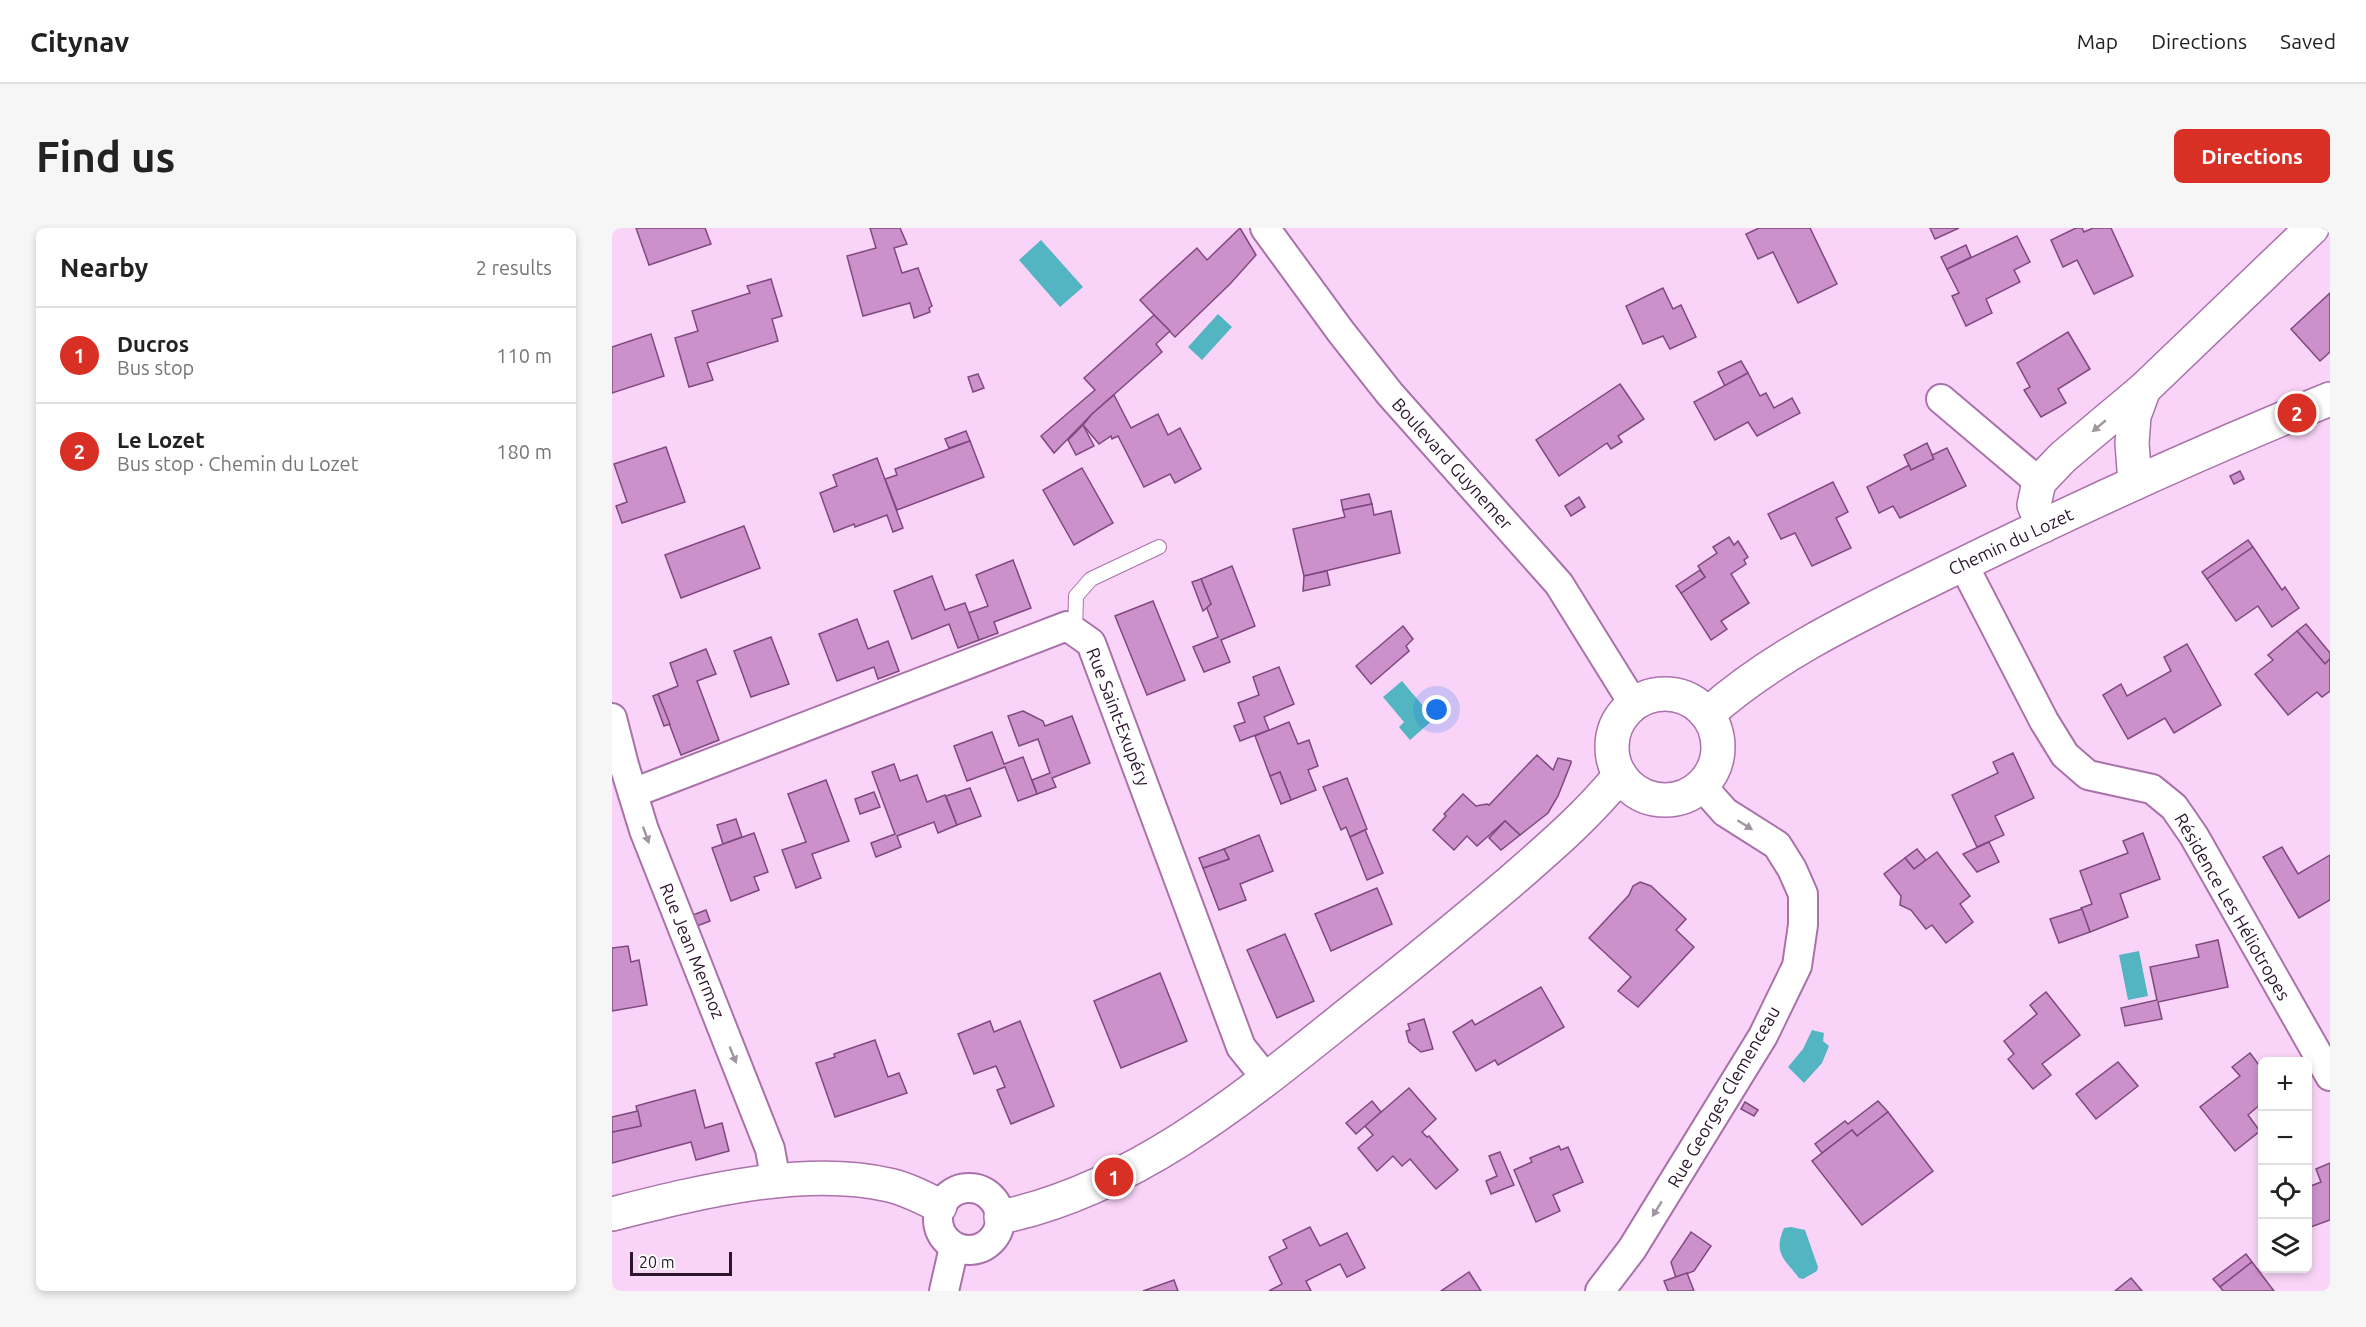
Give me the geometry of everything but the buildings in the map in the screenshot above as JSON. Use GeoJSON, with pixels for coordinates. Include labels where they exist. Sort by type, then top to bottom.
{"type":"FeatureCollection","features":[{"type":"Feature","properties":{"kind":"street","name":"Boulevard Guynemer"},"geometry":{"type":"LineString","coordinates":[[1265,228],[1341,332],[1390,394],[1559,584],[1633,704]]}},
{"type":"Feature","properties":{"kind":"street"},"geometry":{"type":"LineString","coordinates":[[2043,526],[2034,505],[2039,482],[2063,457],[2144,389],[2312,228]]}},
{"type":"Feature","properties":{"kind":"street"},"geometry":{"type":"LineString","coordinates":[[2135,483],[2132,443],[2134,416],[2144,389]]}},
{"type":"Feature","properties":{"kind":"street"},"geometry":{"type":"LineString","coordinates":[[1941,399],[2039,482]]}},
{"type":"Feature","properties":{"kind":"street","name":"Chemin du Lozet"},"geometry":{"type":"LineString","coordinates":[[1708,714],[1750,681],[1841,624],[2135,483],[2330,399]]}},
{"type":"Feature","properties":{"kind":"street","name":"Résidence Les Héliotropes"},"geometry":{"type":"LineString","coordinates":[[1963,564],[2016,668],[2065,755],[2088,775],[2152,789],[2174,807],[2194,836],[2330,1076]]}},
{"type":"Feature","properties":{"kind":"street","name":"Rue Saint-Exupéry"},"geometry":{"type":"LineString","coordinates":[[633,793],[1067,626],[1091,643],[1240,1047],[1266,1078]]}},
{"type":"Feature","properties":{"kind":"street"},"geometry":{"type":"LineString","coordinates":[[1665,693],[1681,695],[1696,702],[1708,714],[1719,743],[1712,774],[1702,786],[1674,800],[1658,800],[1630,787],[1620,775],[1614,764],[1612,737],[1623,713],[1633,704],[1648,696],[1665,693]]}},
{"type":"Feature","properties":{"kind":"street","name":"Rue Jean Mermoz"},"geometry":{"type":"LineString","coordinates":[[612,718],[644,830],[770,1149],[776,1182]]}},
{"type":"Feature","properties":{"kind":"street"},"geometry":{"type":"LineString","coordinates":[[1000,1217],[1075,1194],[1122,1173],[1191,1133],[1266,1078],[1447,936],[1581,819],[1620,775]]}},
{"type":"Feature","properties":{"kind":"street","name":"Rue Georges Clemenceau"},"geometry":{"type":"LineString","coordinates":[[1600,1291],[1632,1249],[1763,1036],[1797,966],[1803,925],[1803,894],[1792,869],[1777,845],[1734,818],[1702,786]]}},
{"type":"Feature","properties":{"kind":"street"},"geometry":{"type":"LineString","coordinates":[[612,1214],[705,1192],[776,1182],[847,1179],[891,1185],[940,1206]]}},
{"type":"Feature","properties":{"kind":"street"},"geometry":{"type":"LineString","coordinates":[[964,1187],[985,1191],[993,1198],[1000,1217],[996,1235],[982,1248],[973,1250],[954,1247],[941,1234],[937,1215],[946,1197],[964,1187]]}},
{"type":"Feature","properties":{"kind":"street"},"geometry":{"type":"LineString","coordinates":[[944,1291],[954,1247]]}},
{"type":"Feature","properties":{"kind":"lane"},"geometry":{"type":"LineString","coordinates":[[1075,632],[1076,596],[1090,579],[1159,547]]}},
{"type":"Feature","properties":{"kind":"shaded area"},"geometry":{"type":"Polygon","coordinates":[[[1041,240],[1083,287],[1060,307],[1019,260],[1041,240]]]}},
{"type":"Feature","properties":{"kind":"shaded area"},"geometry":{"type":"Polygon","coordinates":[[[1218,314],[1232,327],[1202,360],[1188,347],[1218,314]]]}},
{"type":"Feature","properties":{"kind":"shaded area"},"geometry":{"type":"Polygon","coordinates":[[[1402,681],[1434,719],[1410,740],[1399,727],[1404,722],[1383,697],[1402,681]]]}},
{"type":"Feature","properties":{"kind":"shaded area"},"geometry":{"type":"Polygon","coordinates":[[[2139,951],[2148,996],[2128,1000],[2119,955],[2139,951]]]}},
{"type":"Feature","properties":{"kind":"shaded area"},"geometry":{"type":"Polygon","coordinates":[[[1812,1030],[1824,1033],[1823,1041],[1829,1046],[1822,1063],[1804,1083],[1788,1067],[1803,1049],[1812,1030]]]}},
{"type":"Feature","properties":{"kind":"shaded area"},"geometry":{"type":"Polygon","coordinates":[[[1784,1228],[1805,1230],[1818,1267],[1817,1271],[1803,1279],[1799,1278],[1789,1266],[1780,1250],[1784,1228]]]}},
{"type":"Feature","properties":{"kind":"place","name":"Le Lozet"},"geometry":{"type":"Point","coordinates":[2297,413]}},
{"type":"Feature","properties":{"kind":"place","name":"Ducros"},"geometry":{"type":"Point","coordinates":[1114,1177]}}]}
